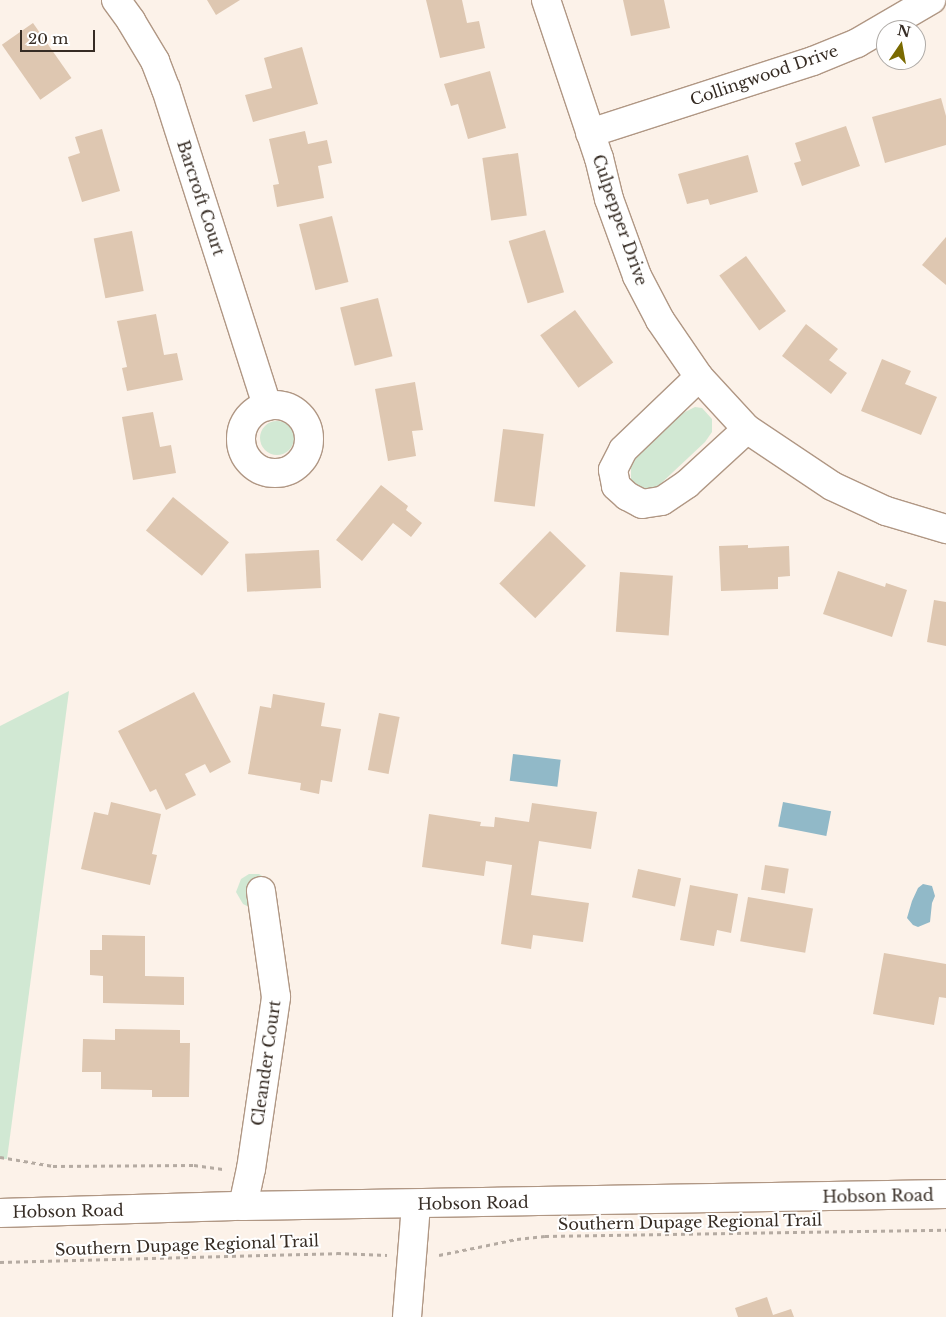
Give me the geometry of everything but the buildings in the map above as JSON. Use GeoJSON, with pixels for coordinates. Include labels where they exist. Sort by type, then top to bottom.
{"type":"FeatureCollection","features":[{"type":"Feature","properties":{"kind":"street","name":"Barcroft Court"},"geometry":{"type":"LineString","coordinates":[[116,0],[131,20],[155,61],[166,89],[267,406]]}},
{"type":"Feature","properties":{"kind":"street","name":"Culpepper Drive"},"geometry":{"type":"LineString","coordinates":[[546,0],[590,133],[609,199],[637,276],[660,320],[699,377],[747,429],[832,486],[886,511],[946,529]]}},
{"type":"Feature","properties":{"kind":"street","name":"Collingwood Drive"},"geometry":{"type":"LineString","coordinates":[[590,133],[813,61],[857,44],[931,0]]}},
{"type":"Feature","properties":{"kind":"street"},"geometry":{"type":"LineString","coordinates":[[699,377],[623,450],[613,470],[616,486],[627,496],[642,504],[662,501],[687,484],[747,429]]}},
{"type":"Feature","properties":{"kind":"street","name":"Cleander Court"},"geometry":{"type":"LineString","coordinates":[[243,1206],[251,1169],[276,997],[261,891]]}},
{"type":"Feature","properties":{"kind":"street","name":"Hobson Road"},"geometry":{"type":"LineString","coordinates":[[0,1213],[243,1206],[946,1194]]}},
{"type":"Feature","properties":{"kind":"street"},"geometry":{"type":"LineString","coordinates":[[407,1317],[416,1204]]}},
{"type":"Feature","properties":{"kind":"path"},"geometry":{"type":"LineString","coordinates":[[0,1157],[53,1166],[194,1165],[222,1169]]}},
{"type":"Feature","properties":{"kind":"path","name":"Southern Dupage Regional Trail"},"geometry":{"type":"LineString","coordinates":[[436,1255],[516,1239],[545,1236],[946,1230]]}},
{"type":"Feature","properties":{"kind":"path","name":"Southern Dupage Regional Trail"},"geometry":{"type":"LineString","coordinates":[[0,1262],[337,1253],[376,1255]]}},
{"type":"Feature","properties":{"kind":"green space"},"geometry":{"type":"Polygon","coordinates":[[[695,407],[702,408],[712,419],[712,432],[705,442],[655,489],[636,485],[631,479],[631,463],[681,414],[695,407]]]}},
{"type":"Feature","properties":{"kind":"green space"},"geometry":{"type":"Polygon","coordinates":[[[277,421],[289,426],[294,438],[289,450],[277,455],[265,450],[260,438],[265,426],[277,421]]]}},
{"type":"Feature","properties":{"kind":"green space"},"geometry":{"type":"Polygon","coordinates":[[[69,691],[7,1159],[0,1159],[0,726],[69,691]]]}},
{"type":"Feature","properties":{"kind":"green space"},"geometry":{"type":"Polygon","coordinates":[[[249,874],[259,874],[267,879],[251,908],[243,904],[236,892],[241,879],[249,874]]]}},
{"type":"Feature","properties":{"kind":"water"},"geometry":{"type":"Polygon","coordinates":[[[513,754],[561,760],[557,787],[510,781],[513,754]]]}},
{"type":"Feature","properties":{"kind":"water"},"geometry":{"type":"Polygon","coordinates":[[[783,802],[831,811],[826,836],[778,827],[783,802]]]}},
{"type":"Feature","properties":{"kind":"water"},"geometry":{"type":"Polygon","coordinates":[[[923,884],[932,886],[935,896],[932,903],[930,922],[918,927],[913,925],[907,918],[918,888],[923,884]]]}}]}
